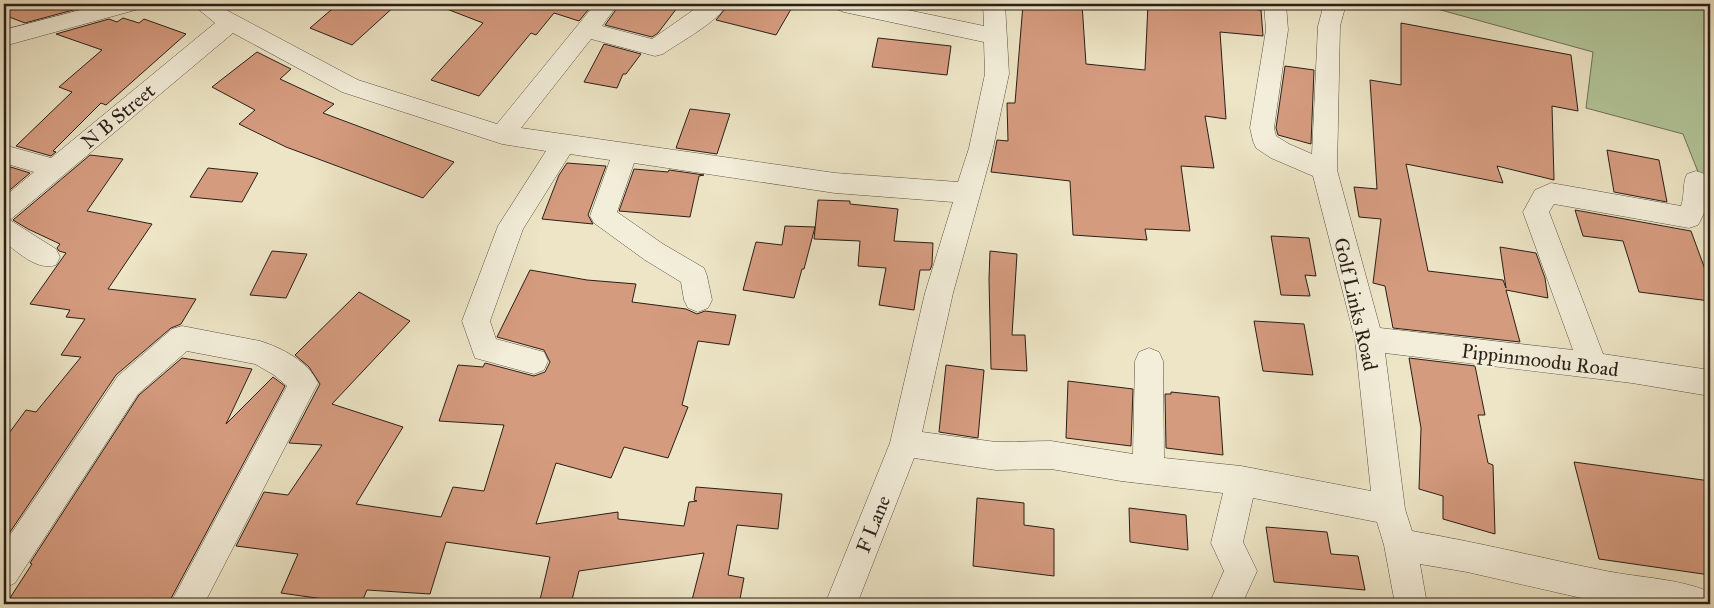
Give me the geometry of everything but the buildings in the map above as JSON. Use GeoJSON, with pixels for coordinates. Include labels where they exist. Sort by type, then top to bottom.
{"type":"FeatureCollection","features":[{"type":"Feature","properties":{"kind":"street"},"geometry":{"type":"LineString","coordinates":[[4,38],[131,4]]}},
{"type":"Feature","properties":{"kind":"street"},"geometry":{"type":"LineString","coordinates":[[206,4],[230,20],[350,86],[502,135],[835,183],[968,193]]}},
{"type":"Feature","properties":{"kind":"street"},"geometry":{"type":"LineString","coordinates":[[502,135],[607,4]]}},
{"type":"Feature","properties":{"kind":"street"},"geometry":{"type":"LineString","coordinates":[[587,30],[656,48],[701,17],[716,4]]}},
{"type":"Feature","properties":{"kind":"street"},"geometry":{"type":"LineString","coordinates":[[844,4],[995,36]]}},
{"type":"Feature","properties":{"kind":"street","name":"F Lane"},"geometry":{"type":"LineString","coordinates":[[841,604],[905,443],[938,293],[981,148],[997,74],[994,4]]}},
{"type":"Feature","properties":{"kind":"street"},"geometry":{"type":"LineString","coordinates":[[1274,4],[1277,30],[1262,128],[1265,141],[1280,151],[1324,170]]}},
{"type":"Feature","properties":{"kind":"street","name":"Golf Links Road"},"geometry":{"type":"LineString","coordinates":[[1335,4],[1329,26],[1324,170],[1369,339],[1390,509],[1400,545],[1411,604]]}},
{"type":"Feature","properties":{"kind":"street","name":"N B Street"},"geometry":{"type":"LineString","coordinates":[[4,212],[230,20]]}},
{"type":"Feature","properties":{"kind":"street"},"geometry":{"type":"LineString","coordinates":[[534,361],[486,348],[476,321],[511,226],[563,145]]}},
{"type":"Feature","properties":{"kind":"street"},"geometry":{"type":"LineString","coordinates":[[625,153],[604,216],[654,252],[694,276],[698,300]]}},
{"type":"Feature","properties":{"kind":"street"},"geometry":{"type":"LineString","coordinates":[[4,154],[55,169]]}},
{"type":"Feature","properties":{"kind":"street"},"geometry":{"type":"LineString","coordinates":[[1593,366],[1536,212],[1544,197],[1551,193],[1690,218],[1697,198],[1696,181]]}},
{"type":"Feature","properties":{"kind":"street"},"geometry":{"type":"LineString","coordinates":[[4,229],[47,257]]}},
{"type":"Feature","properties":{"kind":"street"},"geometry":{"type":"LineString","coordinates":[[4,572],[128,384],[182,338],[260,353],[284,366],[304,383],[186,604]]}},
{"type":"Feature","properties":{"kind":"street","name":"Pippinmoodu Road"},"geometry":{"type":"LineString","coordinates":[[1369,339],[1632,370],[1710,383]]}},
{"type":"Feature","properties":{"kind":"street"},"geometry":{"type":"LineString","coordinates":[[1149,361],[1148,446],[1150,470]]}},
{"type":"Feature","properties":{"kind":"street"},"geometry":{"type":"LineString","coordinates":[[905,443],[996,456],[1051,455],[1150,470],[1241,480],[1390,509]]}},
{"type":"Feature","properties":{"kind":"street"},"geometry":{"type":"LineString","coordinates":[[1225,604],[1241,571],[1227,543],[1241,480]]}},
{"type":"Feature","properties":{"kind":"street"},"geometry":{"type":"LineString","coordinates":[[1400,545],[1467,556],[1608,588],[1677,598],[1700,604]]}},
{"type":"Feature","properties":{"kind":"green space"},"geometry":{"type":"Polygon","coordinates":[[[1419,4],[1710,4],[1710,202],[1683,134],[1586,108],[1593,52],[1419,4]]]}}]}
